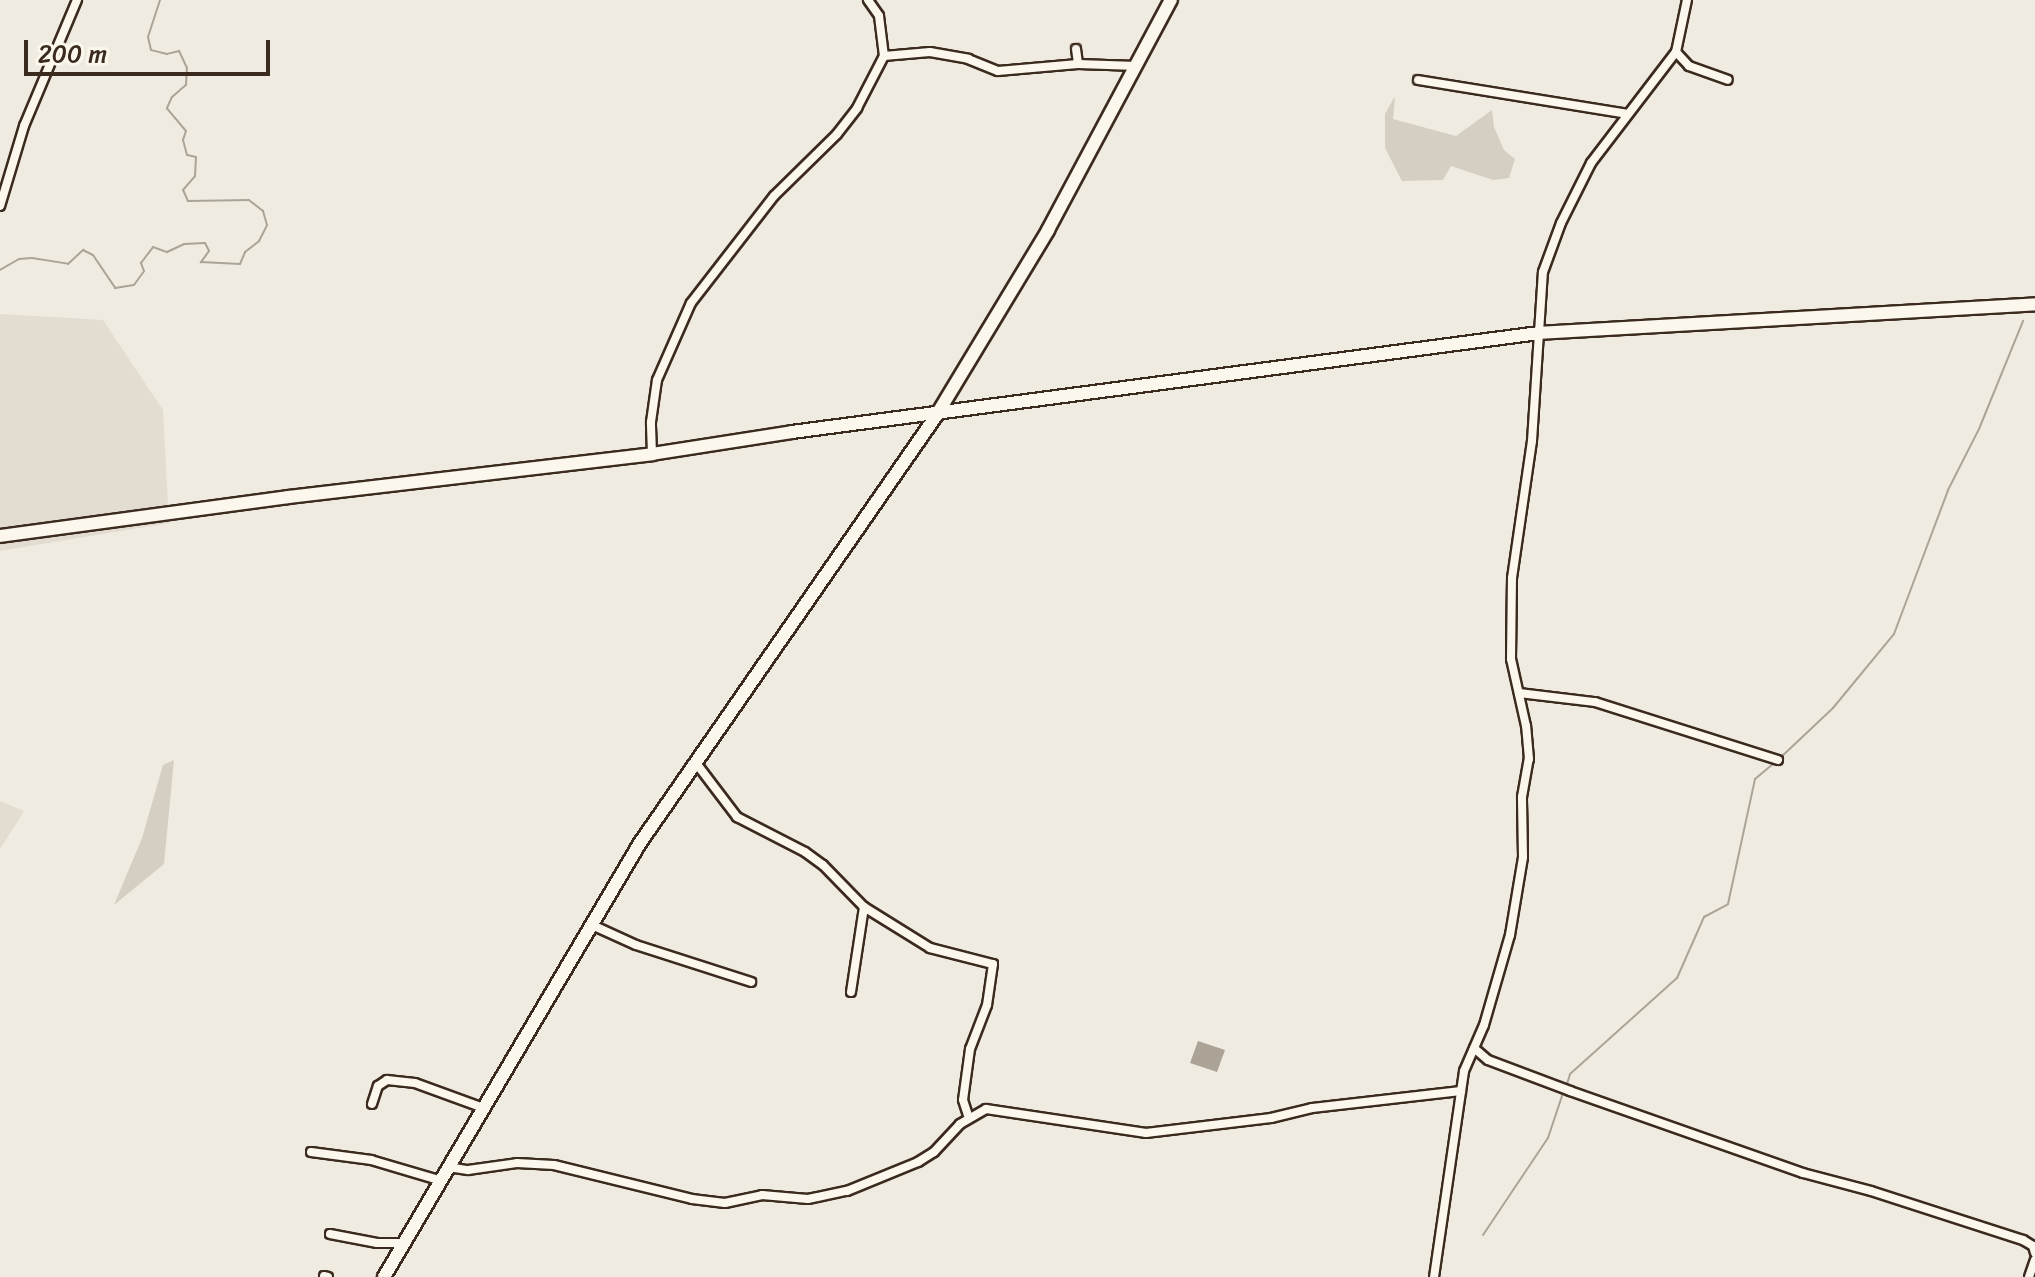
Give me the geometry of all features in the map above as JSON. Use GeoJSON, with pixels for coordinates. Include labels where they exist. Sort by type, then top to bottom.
{"type":"FeatureCollection","features":[{"type":"Feature","properties":{"kind":"street"},"geometry":{"type":"LineString","coordinates":[[0,206],[24,126],[77,0]]}},
{"type":"Feature","properties":{"kind":"street"},"geometry":{"type":"LineString","coordinates":[[652,454],[651,422],[657,380],[691,303],[774,196],[837,134],[857,108],[884,56],[879,16],[868,0]]}},
{"type":"Feature","properties":{"kind":"street"},"geometry":{"type":"LineString","coordinates":[[384,1277],[481,1107],[640,843],[936,416],[1048,230],[1171,0]]}},
{"type":"Feature","properties":{"kind":"street"},"geometry":{"type":"LineString","coordinates":[[1434,1277],[1464,1071],[1484,1025],[1510,935],[1523,857],[1522,797],[1529,759],[1511,659],[1512,578],[1532,441],[1543,272],[1561,223],[1591,163],[1676,52],[1687,0]]}},
{"type":"Feature","properties":{"kind":"street"},"geometry":{"type":"LineString","coordinates":[[1076,49],[1078,64]]}},
{"type":"Feature","properties":{"kind":"street"},"geometry":{"type":"LineString","coordinates":[[884,56],[930,52],[968,59],[998,71],[1078,64],[1137,66]]}},
{"type":"Feature","properties":{"kind":"street"},"geometry":{"type":"LineString","coordinates":[[1676,52],[1689,66],[1728,80]]}},
{"type":"Feature","properties":{"kind":"street"},"geometry":{"type":"LineString","coordinates":[[1418,80],[1627,114]]}},
{"type":"Feature","properties":{"kind":"street"},"geometry":{"type":"LineString","coordinates":[[0,536],[288,497],[652,454],[792,432],[936,416],[1539,333],[2035,304]]}},
{"type":"Feature","properties":{"kind":"street"},"geometry":{"type":"LineString","coordinates":[[1519,693],[1595,702],[1778,760]]}},
{"type":"Feature","properties":{"kind":"street"},"geometry":{"type":"LineString","coordinates":[[696,763],[737,817],[805,852],[823,865],[864,907],[930,948],[993,964],[987,1005],[970,1049],[963,1100],[969,1118]]}},
{"type":"Feature","properties":{"kind":"street"},"geometry":{"type":"LineString","coordinates":[[851,992],[864,907]]}},
{"type":"Feature","properties":{"kind":"street"},"geometry":{"type":"LineString","coordinates":[[592,925],[636,945],[751,982]]}},
{"type":"Feature","properties":{"kind":"street"},"geometry":{"type":"LineString","coordinates":[[1474,1048],[1488,1060],[1566,1090],[1803,1173],[1871,1191],[2034,1250],[2035,1236]]}},
{"type":"Feature","properties":{"kind":"street"},"geometry":{"type":"LineString","coordinates":[[372,1104],[378,1086],[387,1080],[415,1083],[481,1107]]}},
{"type":"Feature","properties":{"kind":"street"},"geometry":{"type":"LineString","coordinates":[[448,1167],[468,1170],[517,1163],[554,1165],[692,1199],[725,1203],[762,1195],[808,1199],[847,1191],[918,1162],[934,1152],[969,1118],[986,1109],[1146,1133],[1245,1122],[1312,1108],[1461,1091]]}},
{"type":"Feature","properties":{"kind":"street"},"geometry":{"type":"LineString","coordinates":[[311,1152],[371,1160],[439,1180]]}},
{"type":"Feature","properties":{"kind":"street"},"geometry":{"type":"LineString","coordinates":[[330,1234],[377,1243],[402,1243]]}},
{"type":"Feature","properties":{"kind":"street"},"geometry":{"type":"LineString","coordinates":[[2029,1277],[2035,1260]]}},
{"type":"Feature","properties":{"kind":"shaded area"},"geometry":{"type":"Polygon","coordinates":[[[1395,96],[1393,119],[1456,136],[1492,110],[1494,127],[1504,150],[1515,159],[1509,178],[1493,180],[1451,166],[1443,180],[1402,181],[1385,148],[1385,114],[1395,96]]]}},
{"type":"Feature","properties":{"kind":"shaded area"},"geometry":{"type":"Polygon","coordinates":[[[0,314],[103,320],[163,410],[169,523],[0,551],[0,314]]]}},
{"type":"Feature","properties":{"kind":"shaded area"},"geometry":{"type":"Polygon","coordinates":[[[174,760],[164,864],[114,905],[142,838],[163,765],[174,760]]]}},
{"type":"Feature","properties":{"kind":"shaded area"},"geometry":{"type":"Polygon","coordinates":[[[0,801],[24,811],[0,849],[0,801]]]}},
{"type":"Feature","properties":{"kind":"shaded area"},"geometry":{"type":"Polygon","coordinates":[[[1198,1041],[1225,1050],[1217,1072],[1190,1063],[1198,1041]]]}},
{"type":"Feature","properties":{"kind":"waterway"},"geometry":{"type":"LineString","coordinates":[[0,270],[19,259],[68,264],[83,250],[93,255],[115,288],[134,285],[144,271],[141,263],[153,247],[167,252],[184,244],[205,243],[209,251],[201,262],[240,264],[245,252],[259,241],[267,225],[263,211],[249,200],[188,201],[183,190],[195,176],[196,157],[187,155],[183,140],[186,131],[167,108],[172,97],[186,85],[187,68],[179,51],[167,54],[151,50],[148,37],[160,0]]}},
{"type":"Feature","properties":{"kind":"waterway"},"geometry":{"type":"LineString","coordinates":[[1779,759],[1833,708],[1894,634],[1948,490],[1979,429],[2023,321]]}},
{"type":"Feature","properties":{"kind":"waterway"},"geometry":{"type":"LineString","coordinates":[[1567,1084],[1570,1074],[1677,978],[1704,917],[1728,904],[1755,779],[1774,763]]}},
{"type":"Feature","properties":{"kind":"waterway"},"geometry":{"type":"LineString","coordinates":[[1483,1235],[1548,1138],[1564,1090]]}}]}
